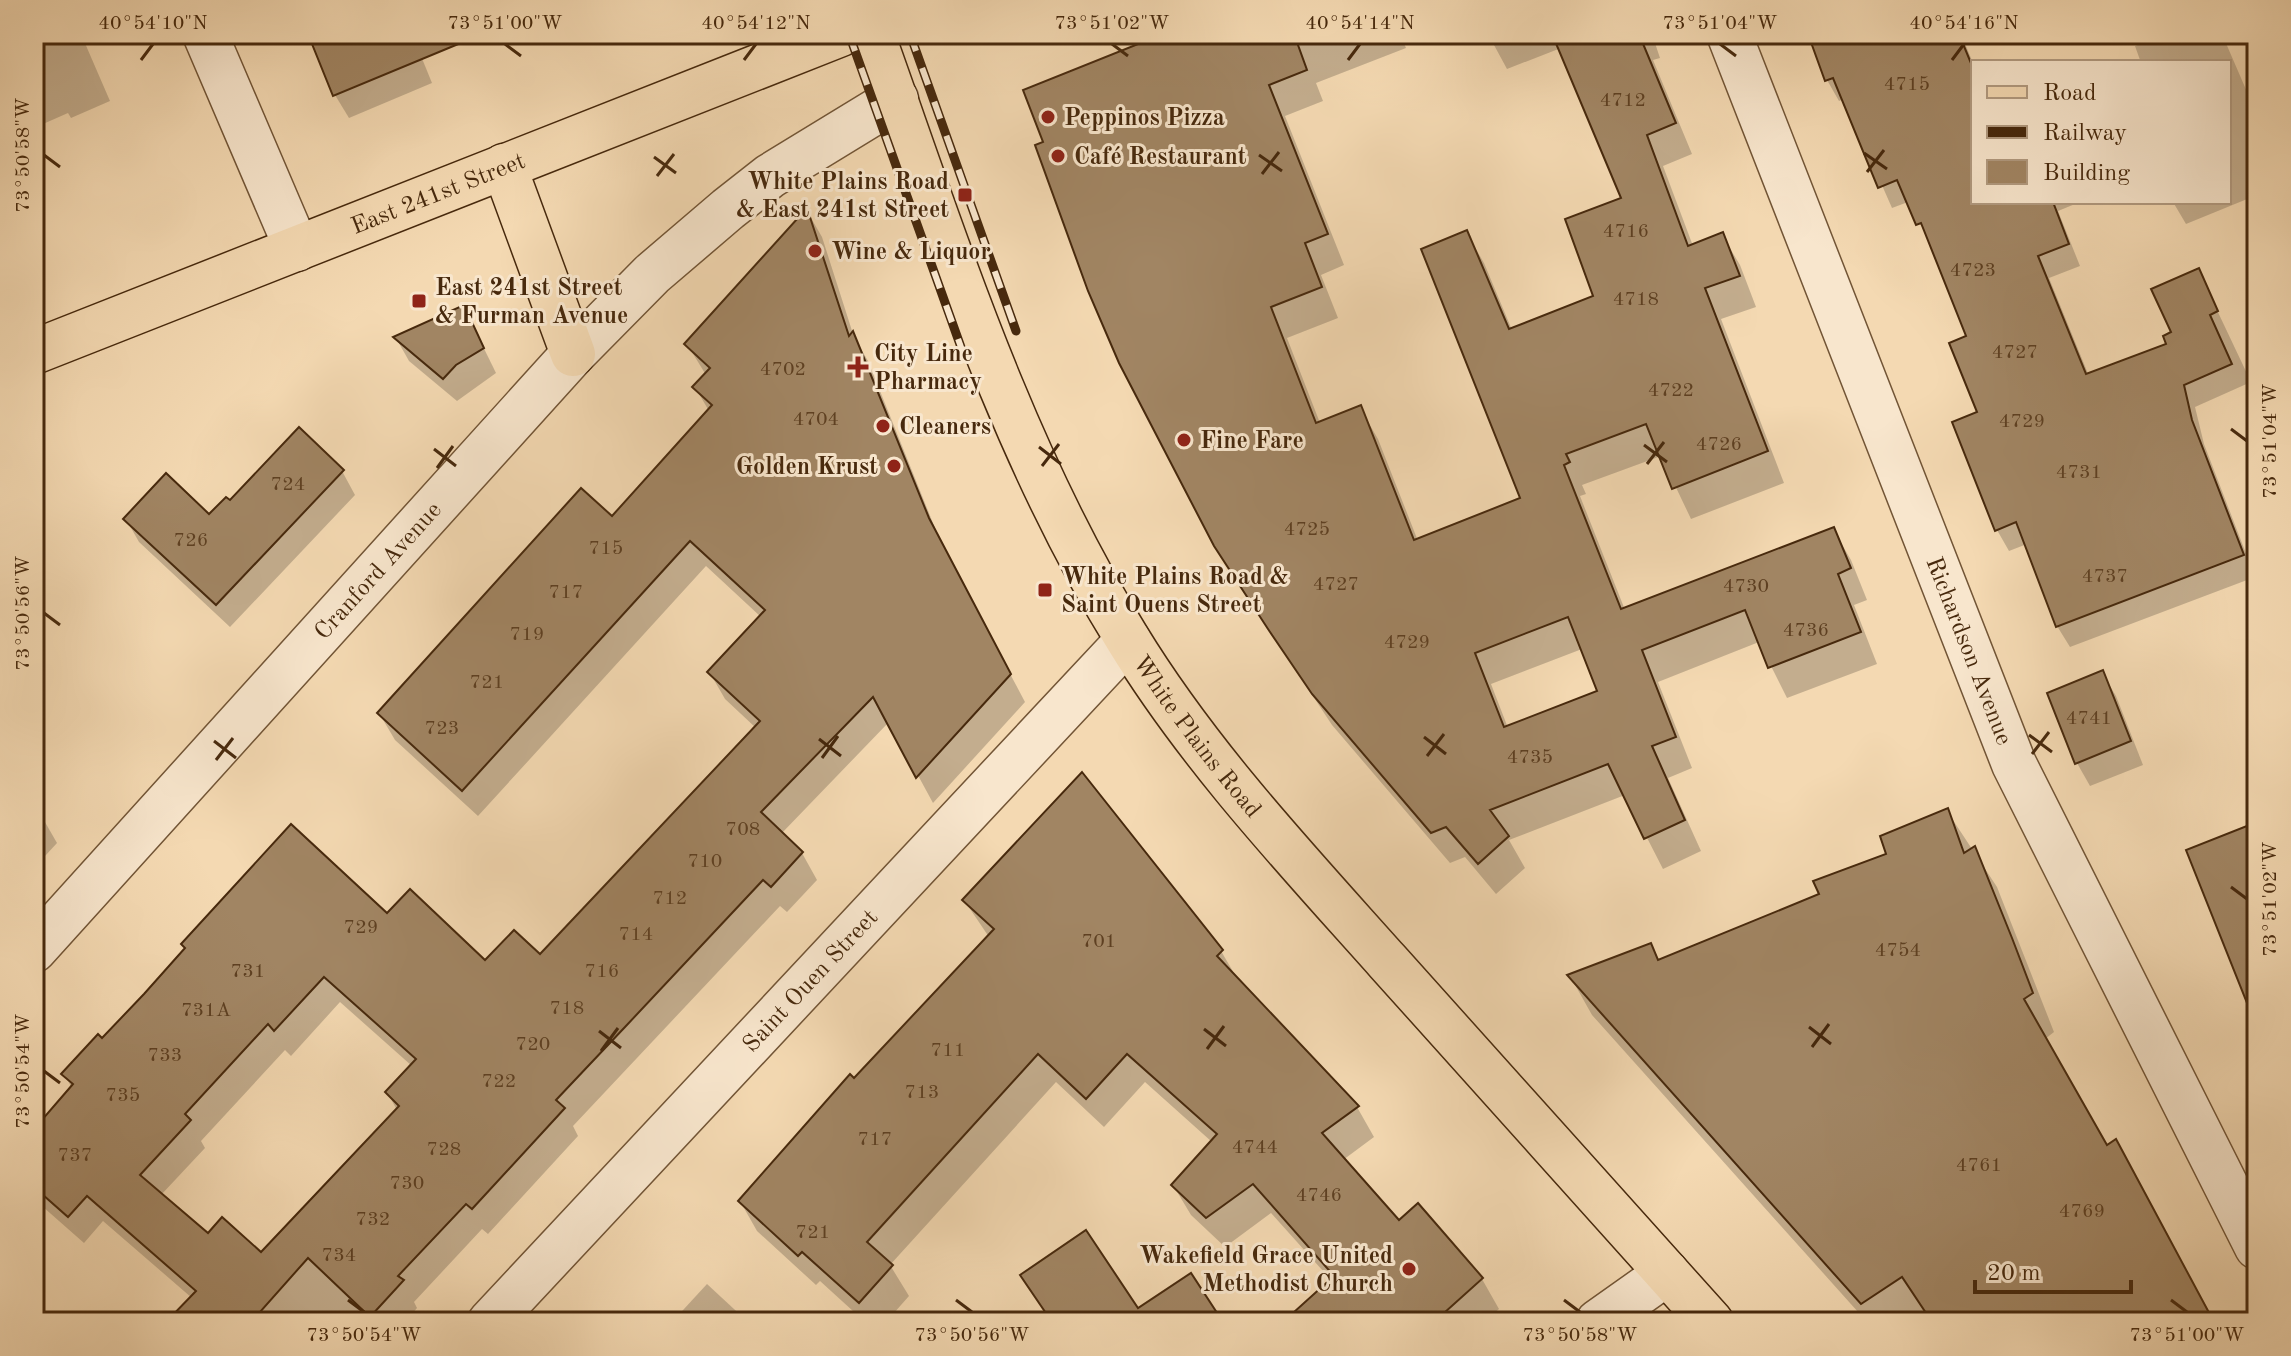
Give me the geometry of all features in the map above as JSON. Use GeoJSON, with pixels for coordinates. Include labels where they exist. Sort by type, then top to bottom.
{"type":"FeatureCollection","features":[{"type":"Feature","properties":{"kind":"main road","name":"East 241st Street"},"geometry":{"type":"LineString","coordinates":[[34,352],[841,34]]}},
{"type":"Feature","properties":{"kind":"main road","name":"White Plains Road"},"geometry":{"type":"LineString","coordinates":[[872,34],[984,347],[1013,419],[1044,489],[1128,640],[1213,758],[1314,879],[1711,1322]]}},
{"type":"Feature","properties":{"kind":"main road"},"geometry":{"type":"LineString","coordinates":[[504,166],[573,354]]}},
{"type":"Feature","properties":{"kind":"street"},"geometry":{"type":"LineString","coordinates":[[205,34],[297,249]]}},
{"type":"Feature","properties":{"kind":"street","name":"Richardson Avenue"},"geometry":{"type":"LineString","coordinates":[[1729,34],[2014,764],[2257,1247]]}},
{"type":"Feature","properties":{"kind":"street","name":"Cranford Avenue"},"geometry":{"type":"LineString","coordinates":[[34,950],[573,354],[652,274],[770,176],[896,99]]}},
{"type":"Feature","properties":{"kind":"street","name":"Saint Ouen Street"},"geometry":{"type":"LineString","coordinates":[[490,1322],[1128,640]]}},
{"type":"Feature","properties":{"kind":"street"},"geometry":{"type":"LineString","coordinates":[[1598,1322],[1667,1273]]}},
{"type":"Feature","properties":{"kind":"building"},"geometry":{"type":"Polygon","coordinates":[[[308,34],[480,34],[480,35],[333,96],[308,34]]]}},
{"type":"Feature","properties":{"kind":"building"},"geometry":{"type":"Polygon","coordinates":[[[1163,34],[1294,34],[1307,70],[1269,85],[1328,234],[1305,243],[1322,287],[1271,307],[1316,423],[1361,405],[1414,540],[1520,498],[1421,249],[1467,230],[1509,329],[1593,296],[1565,219],[1621,198],[1552,34],[1639,34],[1676,123],[1647,135],[1688,246],[1723,232],[1740,276],[1705,288],[1768,451],[1672,489],[1646,424],[1566,454],[1570,462],[1564,465],[1621,609],[1834,527],[1851,568],[1838,574],[1861,632],[1768,668],[1745,610],[1642,650],[1676,737],[1652,746],[1685,820],[1644,839],[1608,764],[1490,810],[1509,836],[1478,864],[1446,827],[1431,833],[1312,694],[1214,546],[1119,363],[1088,291],[1035,145],[1043,142],[1023,90],[1163,34]],[[1568,617],[1475,653],[1504,727],[1597,691],[1568,617]]]}},
{"type":"Feature","properties":{"kind":"building"},"geometry":{"type":"Polygon","coordinates":[[[1808,34],[1959,34],[1971,63],[1971,204],[2054,204],[2069,244],[2038,256],[2086,374],[2166,344],[2163,336],[2171,332],[2151,289],[2199,268],[2218,311],[2210,315],[2232,364],[2184,385],[2192,420],[2244,555],[2056,627],[2016,522],[1995,531],[1952,422],[1977,412],[1949,343],[1966,336],[1921,223],[1916,225],[1897,180],[1878,188],[1833,78],[1825,81],[1808,34]]]}},
{"type":"Feature","properties":{"kind":"building"},"geometry":{"type":"Polygon","coordinates":[[[807,208],[849,336],[853,331],[929,518],[1011,674],[916,778],[873,697],[761,812],[803,852],[771,887],[763,880],[556,1100],[565,1108],[472,1209],[466,1204],[398,1276],[404,1280],[370,1317],[308,1258],[251,1322],[166,1322],[196,1291],[87,1196],[68,1217],[34,1187],[34,1129],[73,1084],[61,1074],[98,1034],[102,1038],[144,994],[185,948],[181,944],[291,824],[387,913],[410,889],[485,960],[514,930],[540,954],[760,721],[707,672],[765,610],[690,541],[462,791],[377,713],[581,488],[612,516],[712,405],[692,387],[710,368],[684,344],[807,208]],[[324,977],[274,1031],[268,1024],[185,1114],[191,1120],[140,1175],[208,1233],[222,1217],[261,1252],[399,1106],[385,1092],[416,1059],[324,977]]]}},
{"type":"Feature","properties":{"kind":"building"},"geometry":{"type":"Polygon","coordinates":[[[464,305],[484,348],[456,365],[443,379],[393,337],[464,305]]]}},
{"type":"Feature","properties":{"kind":"building"},"geometry":{"type":"Polygon","coordinates":[[[299,427],[344,470],[216,605],[123,519],[166,473],[209,514],[226,497],[230,500],[299,427]]]}},
{"type":"Feature","properties":{"kind":"building"},"geometry":{"type":"Polygon","coordinates":[[[2103,670],[2131,741],[2075,764],[2047,693],[2103,670]]]}},
{"type":"Feature","properties":{"kind":"building"},"geometry":{"type":"Polygon","coordinates":[[[1082,772],[1223,950],[1217,956],[1359,1106],[1322,1133],[1399,1220],[1418,1203],[1483,1278],[1434,1322],[1283,1322],[1334,1276],[1253,1184],[1206,1218],[1171,1185],[1217,1134],[1127,1054],[1086,1099],[1038,1054],[867,1242],[893,1265],[859,1303],[802,1252],[798,1256],[738,1201],[850,1074],[854,1078],[994,929],[962,900],[1082,772]]]}},
{"type":"Feature","properties":{"kind":"building"},"geometry":{"type":"Polygon","coordinates":[[[1948,808],[1964,853],[1975,846],[2012,938],[2033,993],[2024,999],[2107,1145],[2116,1139],[2214,1322],[1932,1322],[1902,1277],[1861,1304],[1567,975],[1651,943],[1658,960],[1819,894],[1813,881],[1886,854],[1880,836],[1948,808]]]}},
{"type":"Feature","properties":{"kind":"building"},"geometry":{"type":"Polygon","coordinates":[[[2257,822],[2257,1023],[2255,1023],[2186,850],[2257,822]]]}},
{"type":"Feature","properties":{"kind":"building"},"geometry":{"type":"Polygon","coordinates":[[[1086,1230],[1138,1308],[1191,1273],[1223,1322],[1052,1322],[1020,1275],[1086,1230]]]}},
{"type":"Feature","properties":{"kind":"railway"},"geometry":{"type":"LineString","coordinates":[[849,34],[962,350]]}},
{"type":"Feature","properties":{"kind":"railway"},"geometry":{"type":"LineString","coordinates":[[910,34],[1016,331]]}},
{"type":"Feature","properties":{"kind":"place","name":"Peppinos Pizza"},"geometry":{"type":"Point","coordinates":[1048,117]}},
{"type":"Feature","properties":{"kind":"place","name":"Café Restaurant"},"geometry":{"type":"Point","coordinates":[1058,156]}},
{"type":"Feature","properties":{"kind":"place","name":"White Plains Road & East 241st Street"},"geometry":{"type":"Point","coordinates":[965,195]}},
{"type":"Feature","properties":{"kind":"place","name":"Wine & Liquor"},"geometry":{"type":"Point","coordinates":[815,251]}},
{"type":"Feature","properties":{"kind":"place","name":"East 241st Street & Furman Avenue"},"geometry":{"type":"Point","coordinates":[419,301]}},
{"type":"Feature","properties":{"kind":"place","name":"City Line Pharmacy"},"geometry":{"type":"Point","coordinates":[858,367]}},
{"type":"Feature","properties":{"kind":"place","name":"Cleaners"},"geometry":{"type":"Point","coordinates":[883,426]}},
{"type":"Feature","properties":{"kind":"place","name":"Fine Fare"},"geometry":{"type":"Point","coordinates":[1184,440]}},
{"type":"Feature","properties":{"kind":"place","name":"Golden Krust"},"geometry":{"type":"Point","coordinates":[894,466]}},
{"type":"Feature","properties":{"kind":"place","name":"White Plains Road & Saint Ouens Street"},"geometry":{"type":"Point","coordinates":[1045,590]}},
{"type":"Feature","properties":{"kind":"place","name":"Wakefield Grace United Methodist Church"},"geometry":{"type":"Point","coordinates":[1409,1269]}}]}
